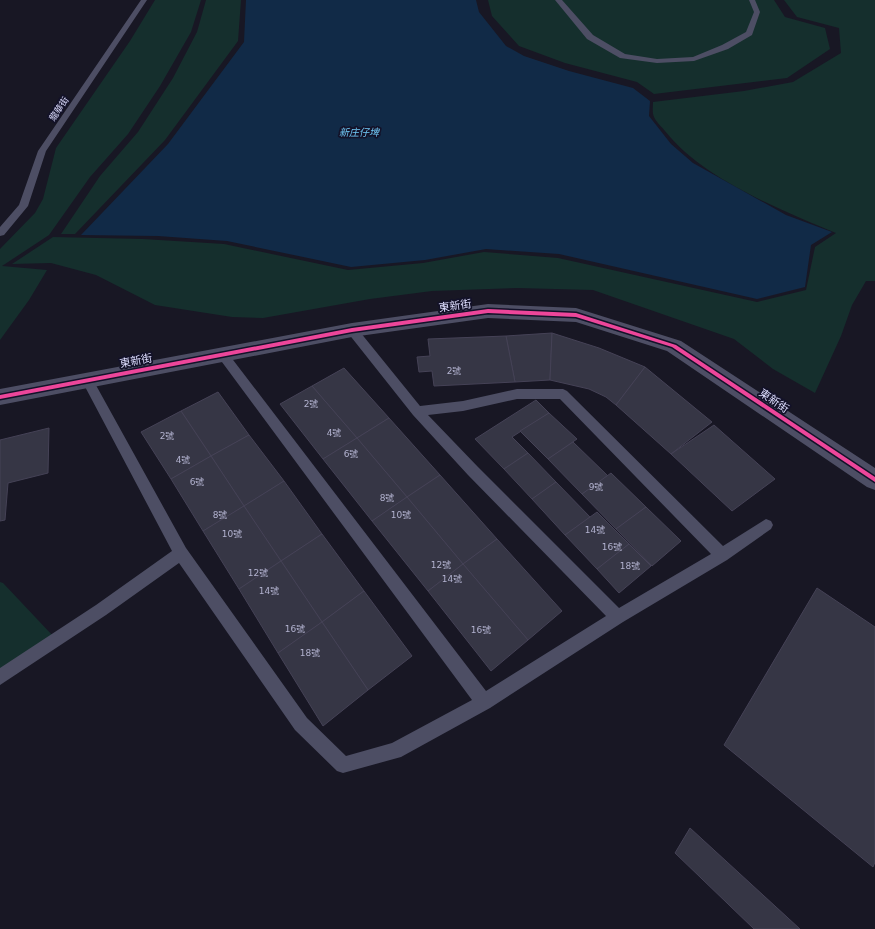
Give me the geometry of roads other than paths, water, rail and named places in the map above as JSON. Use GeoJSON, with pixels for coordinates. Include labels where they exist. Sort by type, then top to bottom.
{"type":"FeatureCollection","features":[{"type":"Feature","properties":{"kind":"street","name":"東新街"},"geometry":{"type":"LineString","coordinates":[[0,397],[352,330],[488,311],[576,315],[674,346],[875,480]]}},
{"type":"Feature","properties":{"kind":"lane","name":"龍華街"},"geometry":{"type":"LineString","coordinates":[[0,233],[24,206],[42,151],[144,0]]}},
{"type":"Feature","properties":{"kind":"lane"},"geometry":{"type":"LineString","coordinates":[[558,0],[590,37],[623,56],[657,61],[694,59],[725,47],[749,33],[757,12],[752,0]]}},
{"type":"Feature","properties":{"kind":"lane"},"geometry":{"type":"LineString","coordinates":[[352,330],[417,411],[473,471],[618,617]]}},
{"type":"Feature","properties":{"kind":"lane"},"geometry":{"type":"LineString","coordinates":[[223,355],[484,702]]}},
{"type":"Feature","properties":{"kind":"lane"},"geometry":{"type":"LineString","coordinates":[[88,381],[181,553],[301,724],[343,765],[395,751],[484,702],[618,617],[722,555],[766,525]]}},
{"type":"Feature","properties":{"kind":"lane"},"geometry":{"type":"LineString","coordinates":[[417,411],[463,406],[517,394],[563,394],[722,555]]}},
{"type":"Feature","properties":{"kind":"lane"},"geometry":{"type":"LineString","coordinates":[[0,677],[101,610],[181,553]]}},
{"type":"Feature","properties":{"kind":"water","name":"新庄仔埤"},"geometry":{"type":"Polygon","coordinates":[[[246,0],[476,0],[479,12],[506,46],[524,56],[569,71],[633,88],[650,101],[649,116],[671,144],[693,163],[786,215],[832,232],[811,245],[805,287],[757,299],[559,254],[486,249],[425,260],[351,267],[227,241],[158,236],[81,235],[168,144],[244,42],[246,0]]]}}]}
